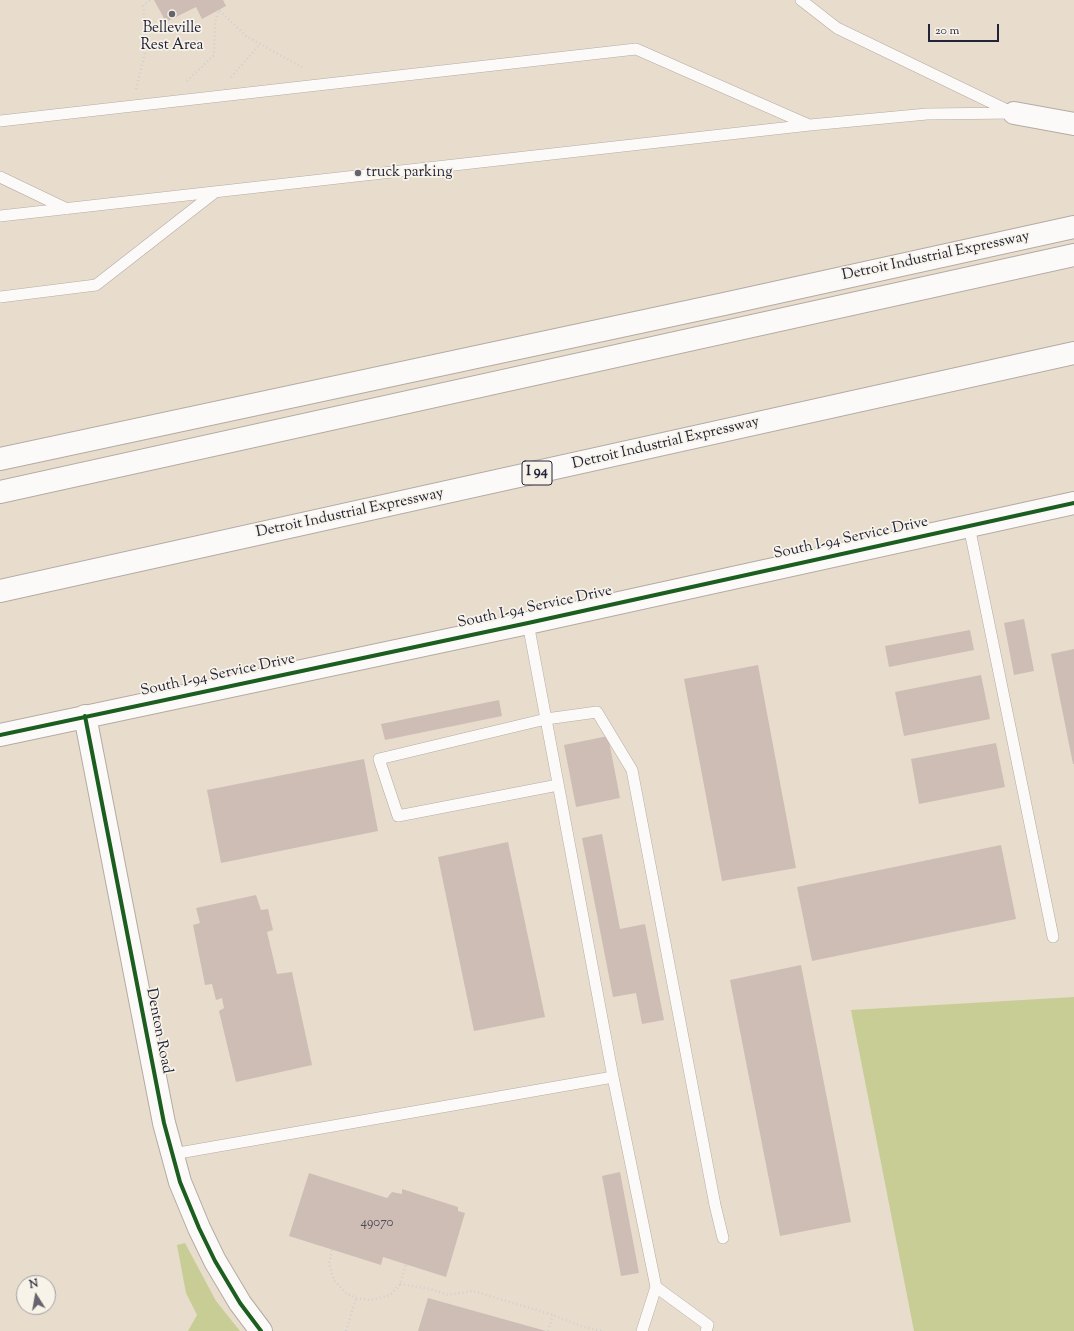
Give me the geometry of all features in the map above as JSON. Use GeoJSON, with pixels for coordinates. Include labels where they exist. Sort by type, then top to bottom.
{"type":"FeatureCollection","features":[{"type":"Feature","properties":{"kind":"main road"},"geometry":{"type":"LineString","coordinates":[[1014,113],[1074,124]]}},
{"type":"Feature","properties":{"kind":"main road","name":"Detroit Industrial Expressway"},"geometry":{"type":"LineString","coordinates":[[0,459],[724,304],[1074,227]]}},
{"type":"Feature","properties":{"kind":"main road"},"geometry":{"type":"LineString","coordinates":[[0,492],[1074,255]]}},
{"type":"Feature","properties":{"kind":"main road","name":"Detroit Industrial Expressway"},"geometry":{"type":"LineString","coordinates":[[0,591],[1074,353]]}},
{"type":"Feature","properties":{"kind":"main road","name":"South I-94 Service Drive"},"geometry":{"type":"LineString","coordinates":[[0,735],[528,623],[1074,503]]}},
{"type":"Feature","properties":{"kind":"main road","name":"Denton Road"},"geometry":{"type":"LineString","coordinates":[[85,716],[164,1123],[180,1182],[199,1228],[212,1254],[240,1303],[261,1331]]}},
{"type":"Feature","properties":{"kind":"lane"},"geometry":{"type":"LineString","coordinates":[[802,0],[836,28],[1014,113]]}},
{"type":"Feature","properties":{"kind":"lane"},"geometry":{"type":"LineString","coordinates":[[0,121],[636,49],[810,125]]}},
{"type":"Feature","properties":{"kind":"lane"},"geometry":{"type":"LineString","coordinates":[[0,216],[810,125],[927,114],[1014,113]]}},
{"type":"Feature","properties":{"kind":"lane"},"geometry":{"type":"LineString","coordinates":[[0,177],[67,209]]}},
{"type":"Feature","properties":{"kind":"lane"},"geometry":{"type":"LineString","coordinates":[[0,297],[96,285],[214,192]]}},
{"type":"Feature","properties":{"kind":"lane"},"geometry":{"type":"LineString","coordinates":[[970,526],[1053,937]]}},
{"type":"Feature","properties":{"kind":"lane"},"geometry":{"type":"LineString","coordinates":[[528,623],[614,1077],[656,1288],[642,1331]]}},
{"type":"Feature","properties":{"kind":"lane"},"geometry":{"type":"LineString","coordinates":[[558,785],[398,816],[380,759],[546,719],[597,712],[632,770],[715,1204],[723,1238]]}},
{"type":"Feature","properties":{"kind":"lane"},"geometry":{"type":"LineString","coordinates":[[172,1154],[614,1077]]}},
{"type":"Feature","properties":{"kind":"lane"},"geometry":{"type":"LineString","coordinates":[[656,1288],[708,1325],[706,1331]]}},
{"type":"Feature","properties":{"kind":"path"},"geometry":{"type":"LineString","coordinates":[[135,93],[146,48],[143,6],[150,0]]}},
{"type":"Feature","properties":{"kind":"path"},"geometry":{"type":"LineString","coordinates":[[184,84],[214,55],[214,22],[219,10],[246,36],[306,70]]}},
{"type":"Feature","properties":{"kind":"path"},"geometry":{"type":"LineString","coordinates":[[230,78],[260,44]]}},
{"type":"Feature","properties":{"kind":"path"},"geometry":{"type":"LineString","coordinates":[[332,1250],[329,1264],[334,1280],[346,1293],[356,1298],[371,1300],[390,1295],[400,1284],[406,1264]]}},
{"type":"Feature","properties":{"kind":"path"},"geometry":{"type":"LineString","coordinates":[[400,1284],[430,1289],[448,1295],[473,1290],[553,1315],[581,1326],[602,1331]]}},
{"type":"Feature","properties":{"kind":"path"},"geometry":{"type":"LineString","coordinates":[[346,1331],[356,1298]]}},
{"type":"Feature","properties":{"kind":"path"},"geometry":{"type":"LineString","coordinates":[[548,1331],[553,1315]]}},
{"type":"Feature","properties":{"kind":"green space"},"geometry":{"type":"Polygon","coordinates":[[[1074,997],[1074,1331],[914,1331],[851,1010],[1074,997]]]}},
{"type":"Feature","properties":{"kind":"green space"},"geometry":{"type":"Polygon","coordinates":[[[185,1243],[216,1301],[240,1331],[188,1331],[197,1315],[186,1293],[177,1245],[185,1243]]]}},
{"type":"Feature","properties":{"kind":"building","name":"Belleville Rest Area"},"geometry":{"type":"Polygon","coordinates":[[[154,0],[223,0],[226,6],[202,19],[196,7],[166,22],[154,0]]]}},
{"type":"Feature","properties":{"kind":"building"},"geometry":{"type":"Polygon","coordinates":[[[1024,619],[1034,671],[1014,675],[1004,623],[1024,619]]]}},
{"type":"Feature","properties":{"kind":"building"},"geometry":{"type":"Polygon","coordinates":[[[970,630],[974,650],[889,667],[885,646],[970,630]]]}},
{"type":"Feature","properties":{"kind":"building"},"geometry":{"type":"Polygon","coordinates":[[[1074,649],[1074,764],[1073,764],[1051,654],[1074,649]]]}},
{"type":"Feature","properties":{"kind":"building"},"geometry":{"type":"Polygon","coordinates":[[[758,665],[796,868],[722,881],[684,679],[758,665]]]}},
{"type":"Feature","properties":{"kind":"building"},"geometry":{"type":"Polygon","coordinates":[[[981,675],[990,719],[904,736],[895,692],[981,675]]]}},
{"type":"Feature","properties":{"kind":"building"},"geometry":{"type":"Polygon","coordinates":[[[499,700],[502,716],[385,740],[381,724],[499,700]]]}},
{"type":"Feature","properties":{"kind":"building"},"geometry":{"type":"Polygon","coordinates":[[[608,736],[620,798],[576,807],[564,745],[608,736]]]}},
{"type":"Feature","properties":{"kind":"building"},"geometry":{"type":"Polygon","coordinates":[[[996,743],[1005,787],[919,804],[911,759],[996,743]]]}},
{"type":"Feature","properties":{"kind":"building"},"geometry":{"type":"Polygon","coordinates":[[[364,759],[378,831],[221,863],[207,790],[364,759]]]}},
{"type":"Feature","properties":{"kind":"building"},"geometry":{"type":"Polygon","coordinates":[[[602,834],[620,929],[645,924],[664,1020],[642,1024],[636,993],[613,997],[582,838],[602,834]]]}},
{"type":"Feature","properties":{"kind":"building"},"geometry":{"type":"Polygon","coordinates":[[[508,842],[545,1017],[474,1031],[438,857],[508,842]]]}},
{"type":"Feature","properties":{"kind":"building"},"geometry":{"type":"Polygon","coordinates":[[[1001,845],[1016,919],[812,961],[797,887],[1001,845]]]}},
{"type":"Feature","properties":{"kind":"building"},"geometry":{"type":"Polygon","coordinates":[[[256,895],[261,910],[268,909],[273,930],[267,932],[277,974],[292,972],[312,1065],[236,1082],[219,1011],[224,1008],[222,998],[216,1000],[212,984],[205,985],[193,925],[200,923],[196,908],[256,895]]]}},
{"type":"Feature","properties":{"kind":"building"},"geometry":{"type":"Polygon","coordinates":[[[801,965],[851,1222],[780,1236],[730,980],[801,965]]]}},
{"type":"Feature","properties":{"kind":"building"},"geometry":{"type":"Polygon","coordinates":[[[620,1172],[639,1273],[621,1276],[602,1176],[620,1172]]]}},
{"type":"Feature","properties":{"kind":"building"},"geometry":{"type":"Polygon","coordinates":[[[309,1173],[387,1198],[392,1192],[402,1194],[402,1189],[458,1207],[458,1211],[465,1213],[446,1277],[383,1257],[381,1265],[289,1236],[309,1173]]]}},
{"type":"Feature","properties":{"kind":"building"},"geometry":{"type":"Polygon","coordinates":[[[428,1298],[546,1331],[418,1331],[428,1298]]]}},
{"type":"Feature","properties":{"kind":"cycle path"},"geometry":{"type":"LineString","coordinates":[[0,735],[528,623],[1074,503]]}},
{"type":"Feature","properties":{"kind":"cycle path"},"geometry":{"type":"LineString","coordinates":[[85,716],[164,1123],[180,1182],[199,1228],[215,1261],[240,1303],[261,1331]]}},
{"type":"Feature","properties":{"kind":"place","name":"Belleville Rest Area"},"geometry":{"type":"Point","coordinates":[172,14]}},
{"type":"Feature","properties":{"kind":"place","name":"truck parking"},"geometry":{"type":"Point","coordinates":[358,173]}}]}
